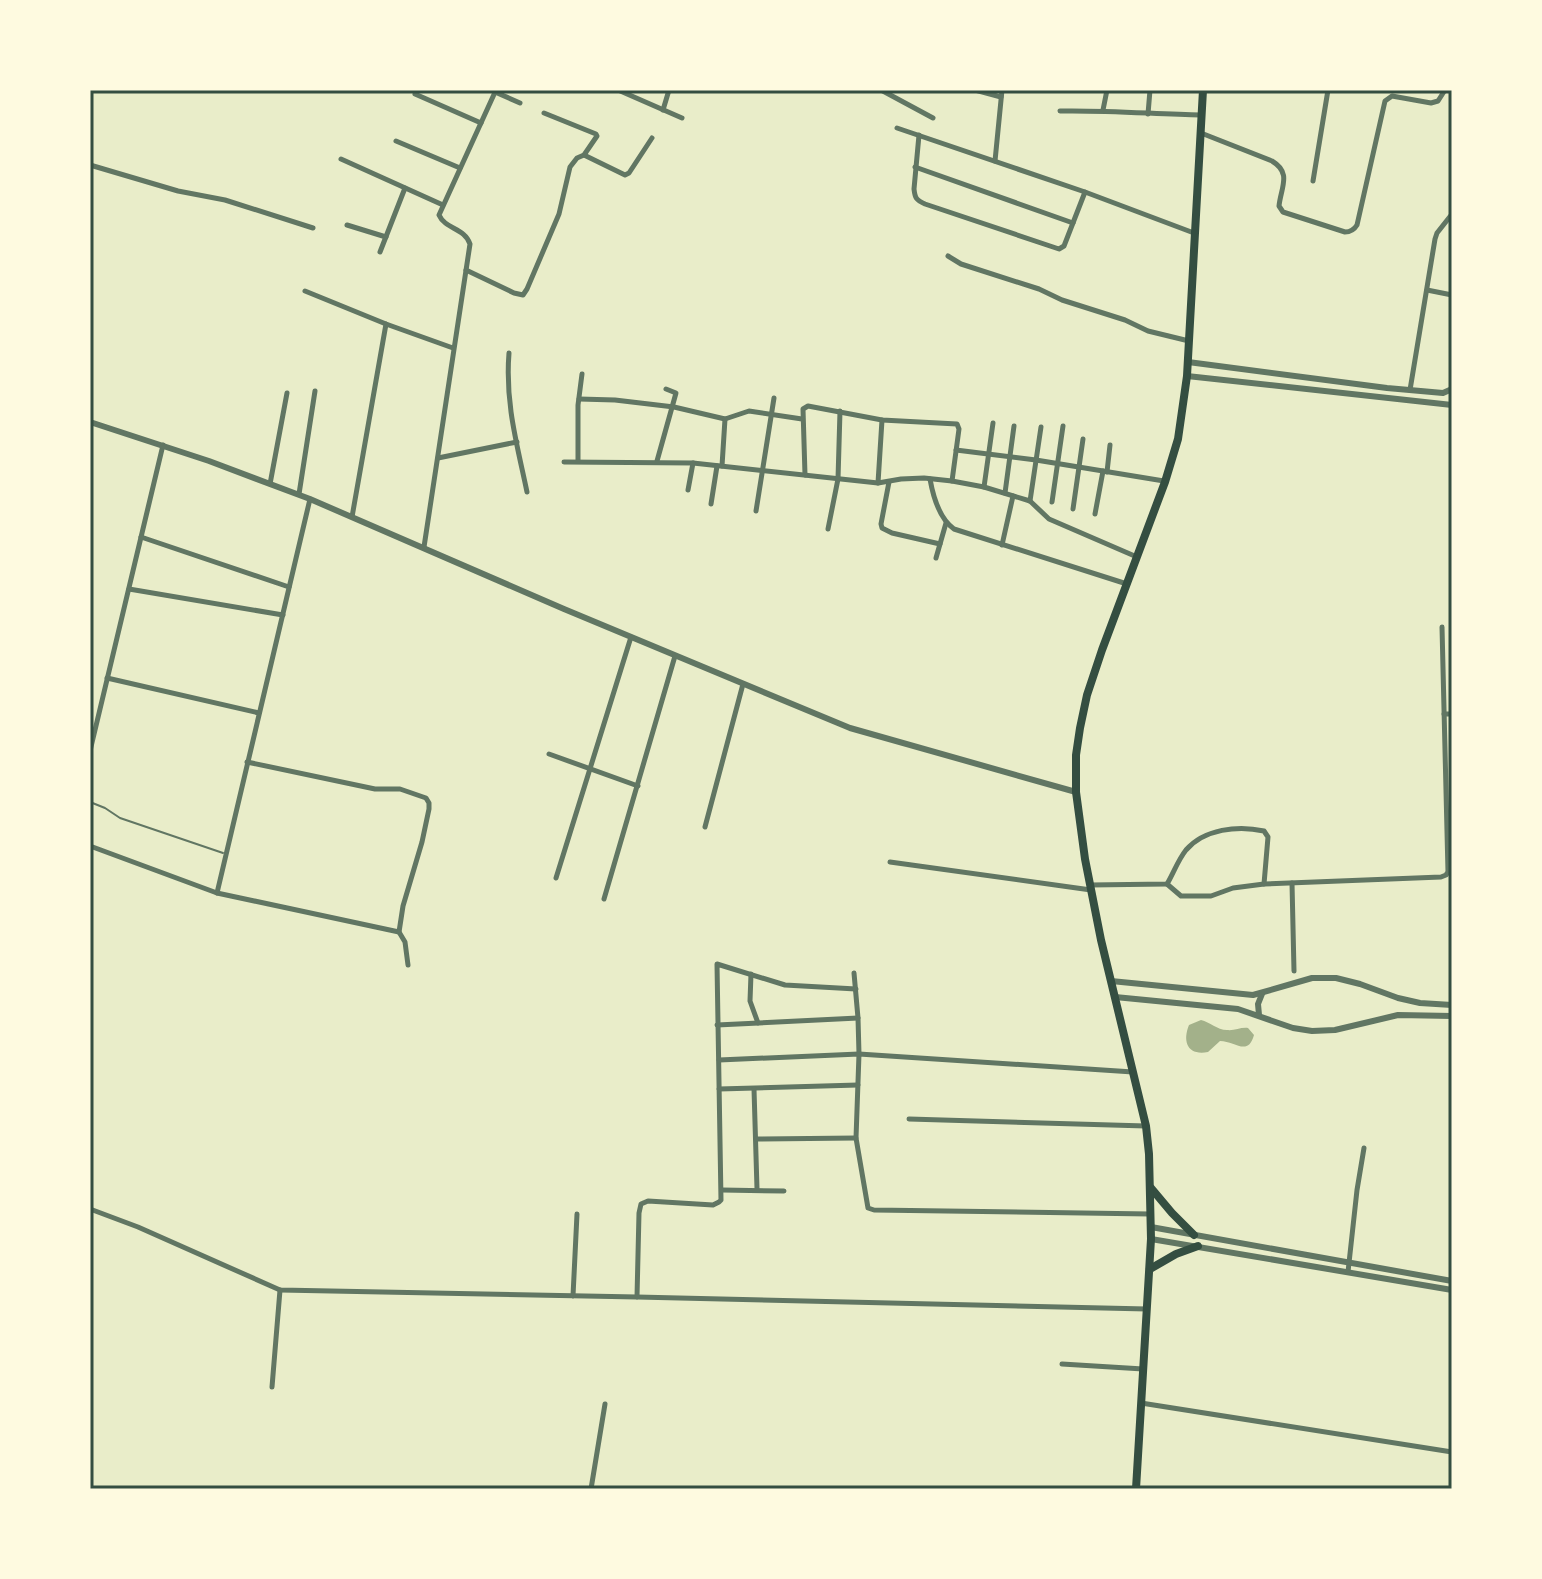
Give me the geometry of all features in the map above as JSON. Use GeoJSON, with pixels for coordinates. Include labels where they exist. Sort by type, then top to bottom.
{"type":"FeatureCollection","features":[{"type":"Feature","properties":{"kind":"main road"},"geometry":{"type":"LineString","coordinates":[[1136,1489],[1151,1239],[1146,1126],[1090,887],[1076,792],[1076,755],[1087,695],[1178,439],[1190,341],[1203,90]]}},
{"type":"Feature","properties":{"kind":"main road"},"geometry":{"type":"LineString","coordinates":[[1151,1188],[1194,1235]]}},
{"type":"Feature","properties":{"kind":"main road"},"geometry":{"type":"LineString","coordinates":[[1150,1269],[1198,1246]]}},
{"type":"Feature","properties":{"kind":"street"},"geometry":{"type":"LineString","coordinates":[[618,90],[682,118]]}},
{"type":"Feature","properties":{"kind":"street"},"geometry":{"type":"LineString","coordinates":[[663,110],[669,90]]}},
{"type":"Feature","properties":{"kind":"street"},"geometry":{"type":"LineString","coordinates":[[881,90],[893,93],[933,118]]}},
{"type":"Feature","properties":{"kind":"street"},"geometry":{"type":"LineString","coordinates":[[975,90],[1002,94],[995,161]]}},
{"type":"Feature","properties":{"kind":"street"},"geometry":{"type":"LineString","coordinates":[[1103,110],[1107,90]]}},
{"type":"Feature","properties":{"kind":"street"},"geometry":{"type":"LineString","coordinates":[[1148,114],[1150,90]]}},
{"type":"Feature","properties":{"kind":"street"},"geometry":{"type":"LineString","coordinates":[[1313,181],[1328,90]]}},
{"type":"Feature","properties":{"kind":"street"},"geometry":{"type":"LineString","coordinates":[[1200,133],[1280,166],[1284,176],[1279,206],[1283,212],[1350,232],[1357,225],[1385,101],[1392,96],[1431,103],[1443,96],[1445,90]]}},
{"type":"Feature","properties":{"kind":"street"},"geometry":{"type":"LineString","coordinates":[[424,547],[470,244],[463,233],[441,221],[439,215],[495,91],[520,103]]}},
{"type":"Feature","properties":{"kind":"street"},"geometry":{"type":"LineString","coordinates":[[415,94],[481,123]]}},
{"type":"Feature","properties":{"kind":"street"},"geometry":{"type":"LineString","coordinates":[[1060,111],[1201,115]]}},
{"type":"Feature","properties":{"kind":"street"},"geometry":{"type":"LineString","coordinates":[[466,270],[514,293],[525,294],[559,214],[570,167],[597,139],[596,134],[544,113]]}},
{"type":"Feature","properties":{"kind":"street"},"geometry":{"type":"LineString","coordinates":[[897,128],[1195,233]]}},
{"type":"Feature","properties":{"kind":"street"},"geometry":{"type":"LineString","coordinates":[[919,135],[915,197],[925,204],[1059,249],[1064,246],[1085,192]]}},
{"type":"Feature","properties":{"kind":"street"},"geometry":{"type":"LineString","coordinates":[[584,155],[625,175],[652,138]]}},
{"type":"Feature","properties":{"kind":"street"},"geometry":{"type":"LineString","coordinates":[[396,141],[460,168]]}},
{"type":"Feature","properties":{"kind":"street"},"geometry":{"type":"LineString","coordinates":[[341,159],[443,205]]}},
{"type":"Feature","properties":{"kind":"street"},"geometry":{"type":"LineString","coordinates":[[90,165],[178,191],[225,200],[313,228]]}},
{"type":"Feature","properties":{"kind":"street"},"geometry":{"type":"LineString","coordinates":[[915,167],[1073,223]]}},
{"type":"Feature","properties":{"kind":"street"},"geometry":{"type":"LineString","coordinates":[[380,252],[405,188]]}},
{"type":"Feature","properties":{"kind":"street"},"geometry":{"type":"LineString","coordinates":[[1410,390],[1437,233],[1452,214]]}},
{"type":"Feature","properties":{"kind":"street"},"geometry":{"type":"LineString","coordinates":[[347,225],[386,237]]}},
{"type":"Feature","properties":{"kind":"street"},"geometry":{"type":"LineString","coordinates":[[948,256],[961,264],[1039,289],[1148,331],[1190,341]]}},
{"type":"Feature","properties":{"kind":"street"},"geometry":{"type":"LineString","coordinates":[[1427,290],[1452,295]]}},
{"type":"Feature","properties":{"kind":"street"},"geometry":{"type":"LineString","coordinates":[[305,291],[454,348]]}},
{"type":"Feature","properties":{"kind":"street"},"geometry":{"type":"LineString","coordinates":[[352,517],[386,324]]}},
{"type":"Feature","properties":{"kind":"street"},"geometry":{"type":"LineString","coordinates":[[509,353],[509,404],[527,492]]}},
{"type":"Feature","properties":{"kind":"street"},"geometry":{"type":"LineString","coordinates":[[1188,362],[1410,390],[1443,393],[1452,389]]}},
{"type":"Feature","properties":{"kind":"street"},"geometry":{"type":"LineString","coordinates":[[578,461],[582,374]]}},
{"type":"Feature","properties":{"kind":"street"},"geometry":{"type":"LineString","coordinates":[[1187,376],[1452,405]]}},
{"type":"Feature","properties":{"kind":"street"},"geometry":{"type":"LineString","coordinates":[[657,461],[676,392],[666,389]]}},
{"type":"Feature","properties":{"kind":"street"},"geometry":{"type":"LineString","coordinates":[[299,494],[315,391]]}},
{"type":"Feature","properties":{"kind":"street"},"geometry":{"type":"LineString","coordinates":[[270,484],[287,393]]}},
{"type":"Feature","properties":{"kind":"street"},"geometry":{"type":"LineString","coordinates":[[756,511],[774,398]]}},
{"type":"Feature","properties":{"kind":"street"},"geometry":{"type":"LineString","coordinates":[[579,399],[674,407],[725,419],[749,411],[802,419]]}},
{"type":"Feature","properties":{"kind":"street"},"geometry":{"type":"LineString","coordinates":[[805,475],[802,419],[803,409],[808,406],[882,420],[957,424],[959,429],[952,481]]}},
{"type":"Feature","properties":{"kind":"street"},"geometry":{"type":"LineString","coordinates":[[828,529],[838,479],[840,411]]}},
{"type":"Feature","properties":{"kind":"street"},"geometry":{"type":"LineString","coordinates":[[711,504],[720,466],[725,419]]}},
{"type":"Feature","properties":{"kind":"street"},"geometry":{"type":"LineString","coordinates":[[878,483],[882,420]]}},
{"type":"Feature","properties":{"kind":"street"},"geometry":{"type":"LineString","coordinates":[[90,422],[299,494],[850,728],[1076,792]]}},
{"type":"Feature","properties":{"kind":"street"},"geometry":{"type":"LineString","coordinates":[[984,487],[993,423]]}},
{"type":"Feature","properties":{"kind":"street"},"geometry":{"type":"LineString","coordinates":[[1005,493],[1014,426]]}},
{"type":"Feature","properties":{"kind":"street"},"geometry":{"type":"LineString","coordinates":[[1052,502],[1063,426]]}},
{"type":"Feature","properties":{"kind":"street"},"geometry":{"type":"LineString","coordinates":[[1030,501],[1041,427]]}},
{"type":"Feature","properties":{"kind":"street"},"geometry":{"type":"LineString","coordinates":[[1073,509],[1083,439]]}},
{"type":"Feature","properties":{"kind":"street"},"geometry":{"type":"LineString","coordinates":[[438,458],[517,442]]}},
{"type":"Feature","properties":{"kind":"street"},"geometry":{"type":"LineString","coordinates":[[90,751],[163,445]]}},
{"type":"Feature","properties":{"kind":"street"},"geometry":{"type":"LineString","coordinates":[[1095,514],[1110,445]]}},
{"type":"Feature","properties":{"kind":"street"},"geometry":{"type":"LineString","coordinates":[[956,450],[1165,482]]}},
{"type":"Feature","properties":{"kind":"street"},"geometry":{"type":"LineString","coordinates":[[564,462],[693,463],[878,483],[907,479],[952,481],[1030,501],[1049,519],[1137,557]]}},
{"type":"Feature","properties":{"kind":"street"},"geometry":{"type":"LineString","coordinates":[[688,490],[693,463]]}},
{"type":"Feature","properties":{"kind":"street"},"geometry":{"type":"LineString","coordinates":[[930,479],[946,523],[936,558]]}},
{"type":"Feature","properties":{"kind":"street"},"geometry":{"type":"LineString","coordinates":[[889,482],[882,528],[940,544]]}},
{"type":"Feature","properties":{"kind":"street"},"geometry":{"type":"LineString","coordinates":[[1002,545],[1013,496]]}},
{"type":"Feature","properties":{"kind":"street"},"geometry":{"type":"LineString","coordinates":[[217,893],[310,499]]}},
{"type":"Feature","properties":{"kind":"street"},"geometry":{"type":"LineString","coordinates":[[946,523],[964,533],[1127,584]]}},
{"type":"Feature","properties":{"kind":"street"},"geometry":{"type":"LineString","coordinates":[[141,537],[289,587]]}},
{"type":"Feature","properties":{"kind":"street"},"geometry":{"type":"LineString","coordinates":[[129,589],[283,615]]}},
{"type":"Feature","properties":{"kind":"street"},"geometry":{"type":"LineString","coordinates":[[890,862],[1090,887],[1167,884],[1181,896],[1211,896],[1233,888],[1264,884],[1446,875],[1442,627]]}},
{"type":"Feature","properties":{"kind":"street"},"geometry":{"type":"LineString","coordinates":[[556,878],[631,637]]}},
{"type":"Feature","properties":{"kind":"street"},"geometry":{"type":"LineString","coordinates":[[604,899],[675,656]]}},
{"type":"Feature","properties":{"kind":"street"},"geometry":{"type":"LineString","coordinates":[[107,678],[259,713]]}},
{"type":"Feature","properties":{"kind":"street"},"geometry":{"type":"LineString","coordinates":[[705,827],[743,684]]}},
{"type":"Feature","properties":{"kind":"street"},"geometry":{"type":"LineString","coordinates":[[1444,714],[1452,714]]}},
{"type":"Feature","properties":{"kind":"street"},"geometry":{"type":"LineString","coordinates":[[549,754],[638,786]]}},
{"type":"Feature","properties":{"kind":"street"},"geometry":{"type":"LineString","coordinates":[[247,762],[375,789],[400,789],[426,798],[429,809],[399,932],[405,942],[408,965]]}},
{"type":"Feature","properties":{"kind":"street"},"geometry":{"type":"LineString","coordinates":[[1444,783],[1452,782]]}},
{"type":"Feature","properties":{"kind":"street"},"geometry":{"type":"LineString","coordinates":[[1167,884],[1187,849],[1216,831],[1243,828],[1264,831],[1268,837],[1264,884]]}},
{"type":"Feature","properties":{"kind":"street"},"geometry":{"type":"LineString","coordinates":[[90,846],[217,893],[399,932]]}},
{"type":"Feature","properties":{"kind":"street"},"geometry":{"type":"LineString","coordinates":[[1292,883],[1294,971]]}},
{"type":"Feature","properties":{"kind":"street"},"geometry":{"type":"LineString","coordinates":[[637,1297],[641,1204],[648,1201],[713,1205],[719,1202],[722,1190],[717,964],[792,986],[856,989]]}},
{"type":"Feature","properties":{"kind":"street"},"geometry":{"type":"LineString","coordinates":[[854,973],[859,1054],[856,1138],[867,1205],[874,1210],[1151,1214]]}},
{"type":"Feature","properties":{"kind":"street"},"geometry":{"type":"LineString","coordinates":[[751,974],[750,1001],[758,1023]]}},
{"type":"Feature","properties":{"kind":"street"},"geometry":{"type":"LineString","coordinates":[[1111,981],[1253,995],[1312,978],[1336,978],[1398,998],[1452,1005]]}},
{"type":"Feature","properties":{"kind":"street"},"geometry":{"type":"LineString","coordinates":[[1259,1015],[1258,1004],[1262,994]]}},
{"type":"Feature","properties":{"kind":"street"},"geometry":{"type":"LineString","coordinates":[[1115,997],[1238,1009],[1293,1028],[1312,1031],[1335,1030],[1398,1015],[1452,1016]]}},
{"type":"Feature","properties":{"kind":"street"},"geometry":{"type":"LineString","coordinates":[[1398,998],[1401,1007],[1398,1015]]}},
{"type":"Feature","properties":{"kind":"street"},"geometry":{"type":"LineString","coordinates":[[717,1025],[858,1018]]}},
{"type":"Feature","properties":{"kind":"street"},"geometry":{"type":"LineString","coordinates":[[719,1060],[859,1054],[1134,1072]]}},
{"type":"Feature","properties":{"kind":"street"},"geometry":{"type":"LineString","coordinates":[[719,1089],[858,1085]]}},
{"type":"Feature","properties":{"kind":"street"},"geometry":{"type":"LineString","coordinates":[[754,1089],[757,1189]]}},
{"type":"Feature","properties":{"kind":"street"},"geometry":{"type":"LineString","coordinates":[[909,1119],[1146,1126]]}},
{"type":"Feature","properties":{"kind":"street"},"geometry":{"type":"LineString","coordinates":[[756,1139],[856,1138]]}},
{"type":"Feature","properties":{"kind":"street"},"geometry":{"type":"LineString","coordinates":[[1348,1272],[1364,1148]]}},
{"type":"Feature","properties":{"kind":"street"},"geometry":{"type":"LineString","coordinates":[[722,1190],[784,1191]]}},
{"type":"Feature","properties":{"kind":"street"},"geometry":{"type":"LineString","coordinates":[[90,1209],[280,1290],[1148,1310]]}},
{"type":"Feature","properties":{"kind":"street"},"geometry":{"type":"LineString","coordinates":[[573,1296],[577,1214]]}},
{"type":"Feature","properties":{"kind":"street"},"geometry":{"type":"LineString","coordinates":[[1151,1227],[1452,1281]]}},
{"type":"Feature","properties":{"kind":"street"},"geometry":{"type":"LineString","coordinates":[[1151,1239],[1452,1290]]}},
{"type":"Feature","properties":{"kind":"street"},"geometry":{"type":"LineString","coordinates":[[272,1387],[280,1290]]}},
{"type":"Feature","properties":{"kind":"street"},"geometry":{"type":"LineString","coordinates":[[1062,1364],[1143,1369]]}},
{"type":"Feature","properties":{"kind":"street"},"geometry":{"type":"LineString","coordinates":[[1141,1403],[1452,1452]]}},
{"type":"Feature","properties":{"kind":"street"},"geometry":{"type":"LineString","coordinates":[[591,1489],[605,1404]]}},
{"type":"Feature","properties":{"kind":"lane"},"geometry":{"type":"LineString","coordinates":[[90,802],[120,818],[226,854]]}},
{"type":"Feature","properties":{"kind":"shaded area"},"geometry":{"type":"Polygon","coordinates":[[[1201,1020],[1223,1030],[1248,1028],[1254,1035],[1245,1047],[1220,1041],[1208,1052],[1196,1052],[1188,1046],[1186,1037],[1189,1025],[1201,1020]]]}}]}
